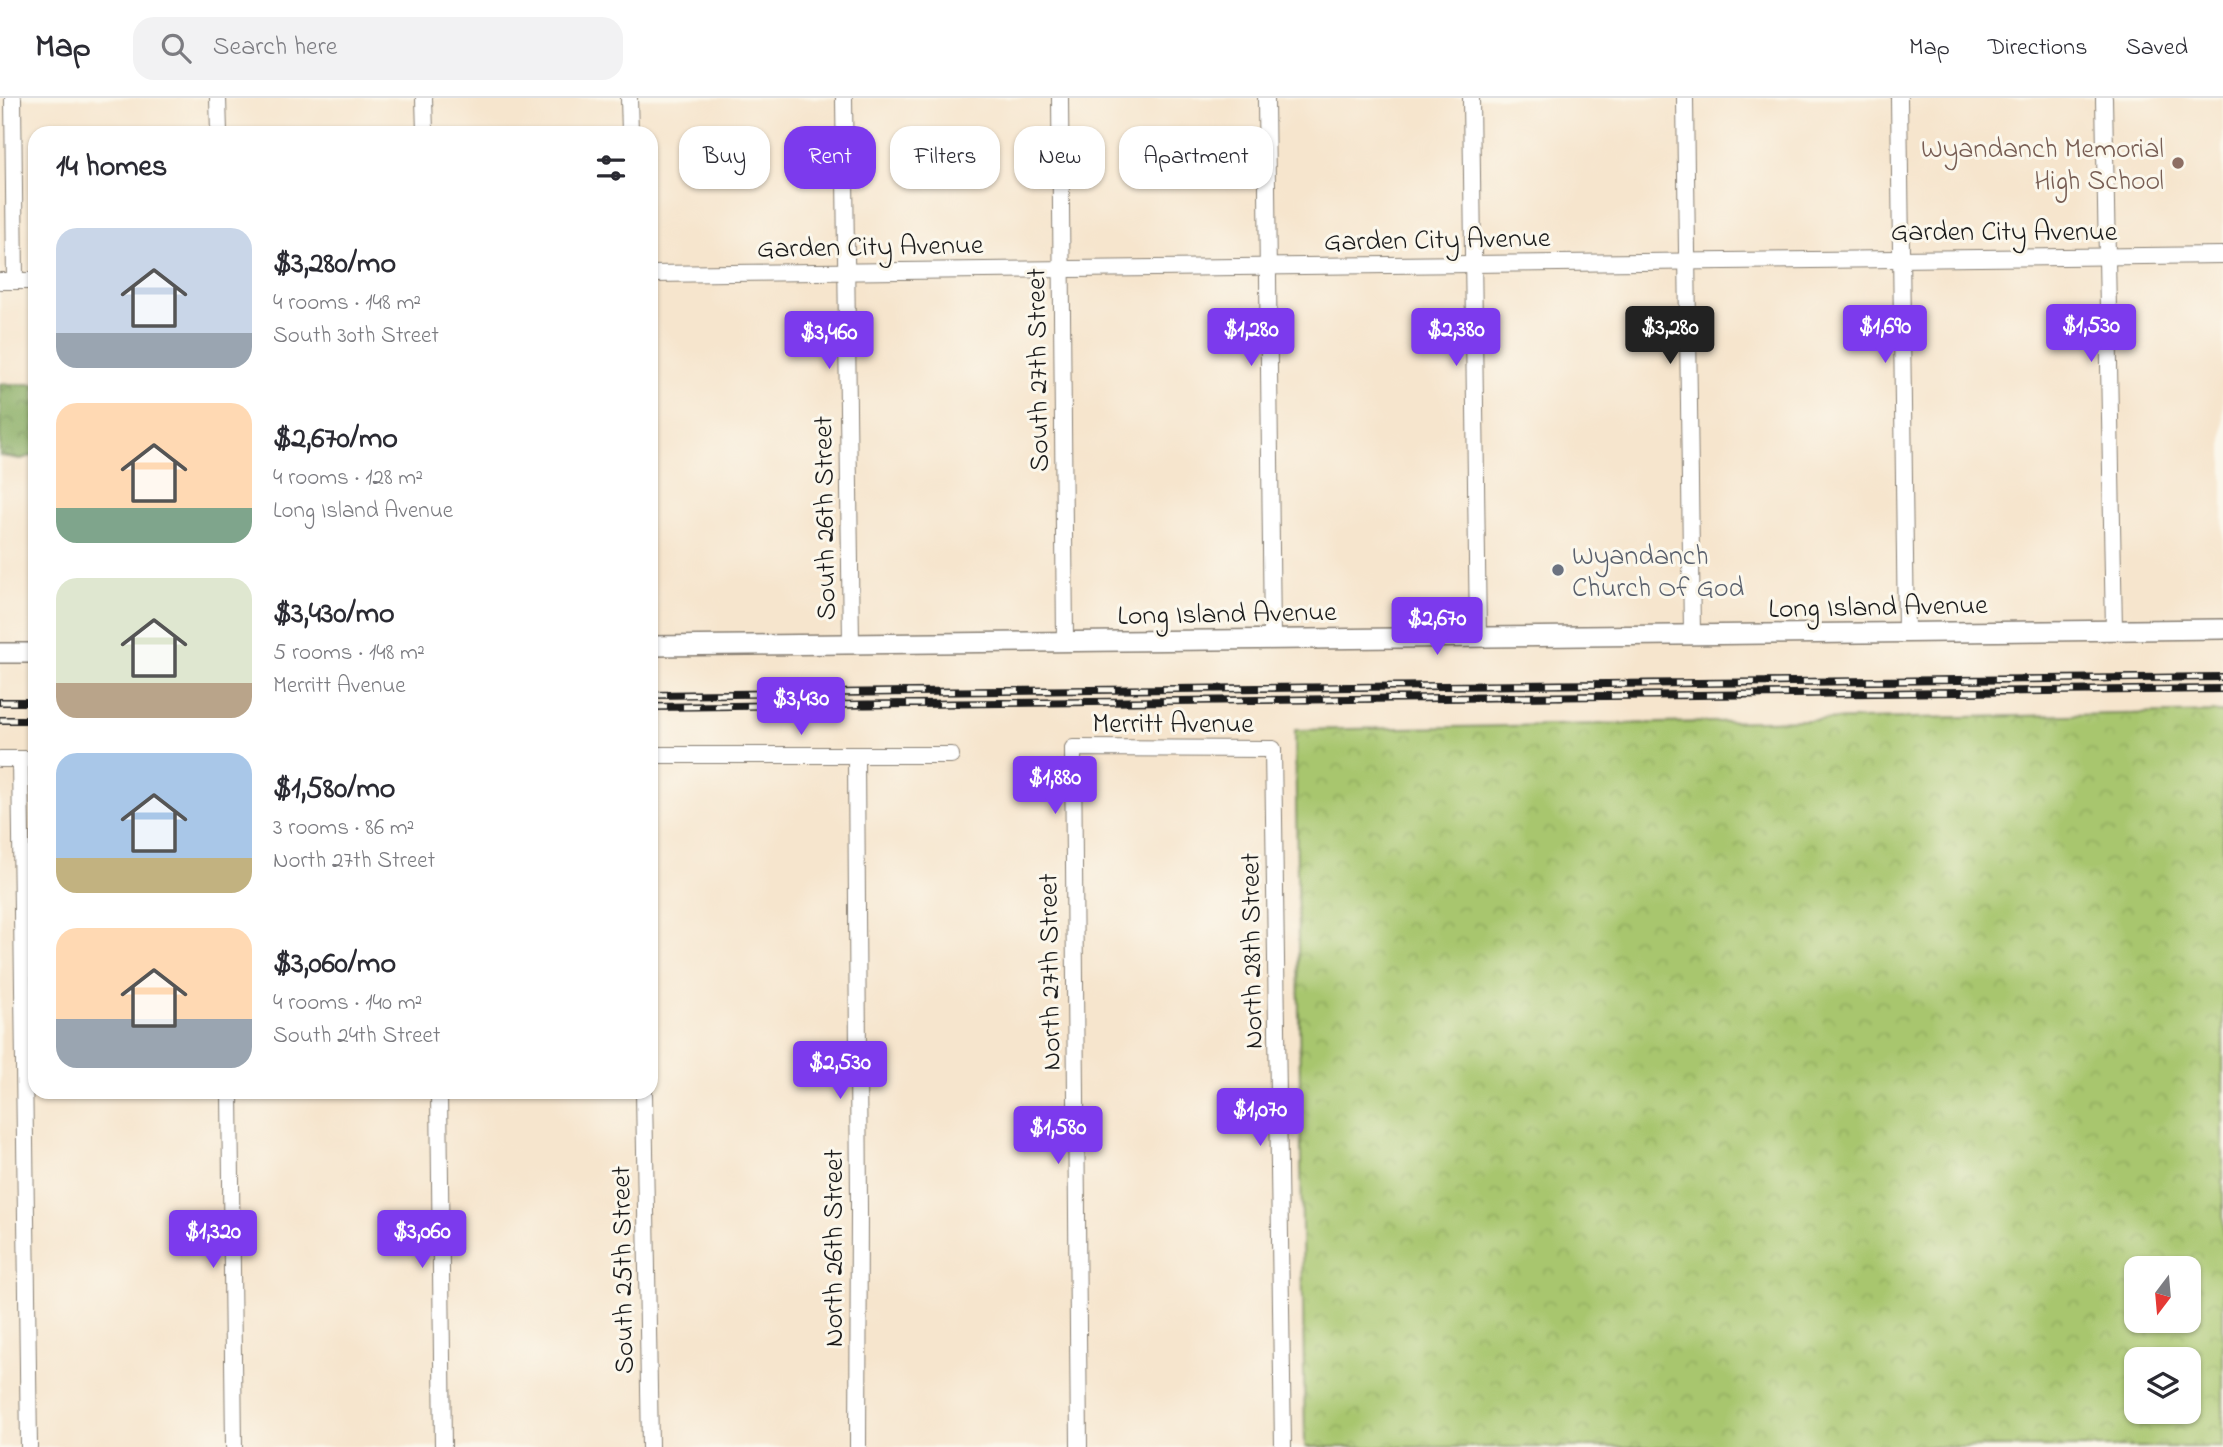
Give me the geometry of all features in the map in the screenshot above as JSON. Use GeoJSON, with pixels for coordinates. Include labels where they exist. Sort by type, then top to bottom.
{"type":"FeatureCollection","features":[{"type":"Feature","properties":{"kind":"street"},"geometry":{"type":"LineString","coordinates":[[13,98],[7,281],[28,281]]}},
{"type":"Feature","properties":{"kind":"street"},"geometry":{"type":"LineString","coordinates":[[218,98],[219,126]]}},
{"type":"Feature","properties":{"kind":"street"},"geometry":{"type":"LineString","coordinates":[[424,98],[425,126]]}},
{"type":"Feature","properties":{"kind":"street"},"geometry":{"type":"LineString","coordinates":[[629,98],[630,126]]}},
{"type":"Feature","properties":{"kind":"street","name":"South 26th Street"},"geometry":{"type":"LineString","coordinates":[[844,98],[851,643]]}},
{"type":"Feature","properties":{"kind":"street","name":"South 27th Street"},"geometry":{"type":"LineString","coordinates":[[1060,98],[1065,641]]}},
{"type":"Feature","properties":{"kind":"street"},"geometry":{"type":"LineString","coordinates":[[1266,98],[1272,639]]}},
{"type":"Feature","properties":{"kind":"street"},"geometry":{"type":"LineString","coordinates":[[1471,98],[1478,637]]}},
{"type":"Feature","properties":{"kind":"street"},"geometry":{"type":"LineString","coordinates":[[1685,98],[1692,634]]}},
{"type":"Feature","properties":{"kind":"street"},"geometry":{"type":"LineString","coordinates":[[1899,98],[1906,632]]}},
{"type":"Feature","properties":{"kind":"street"},"geometry":{"type":"LineString","coordinates":[[2104,98],[2115,630]]}},
{"type":"Feature","properties":{"kind":"street","name":"Garden City Avenue"},"geometry":{"type":"LineString","coordinates":[[658,274],[2223,255]]}},
{"type":"Feature","properties":{"kind":"street","name":"Long Island Avenue"},"geometry":{"type":"LineString","coordinates":[[658,646],[2223,629]]}},
{"type":"Feature","properties":{"kind":"street"},"geometry":{"type":"LineString","coordinates":[[0,653],[28,653]]}},
{"type":"Feature","properties":{"kind":"street","name":"Merritt Avenue"},"geometry":{"type":"LineString","coordinates":[[1073,748],[1273,749]]}},
{"type":"Feature","properties":{"kind":"street","name":"North 27th Street"},"geometry":{"type":"LineString","coordinates":[[1073,748],[1079,1447]]}},
{"type":"Feature","properties":{"kind":"street","name":"North 28th Street"},"geometry":{"type":"LineString","coordinates":[[1273,749],[1283,1447]]}},
{"type":"Feature","properties":{"kind":"street"},"geometry":{"type":"LineString","coordinates":[[658,755],[951,755]]}},
{"type":"Feature","properties":{"kind":"street","name":"North 26th Street"},"geometry":{"type":"LineString","coordinates":[[856,755],[858,1447]]}},
{"type":"Feature","properties":{"kind":"street"},"geometry":{"type":"LineString","coordinates":[[0,759],[28,759]]}},
{"type":"Feature","properties":{"kind":"street"},"geometry":{"type":"LineString","coordinates":[[28,1099],[29,1447]]}},
{"type":"Feature","properties":{"kind":"street"},"geometry":{"type":"LineString","coordinates":[[230,1099],[234,1447]]}},
{"type":"Feature","properties":{"kind":"street"},"geometry":{"type":"LineString","coordinates":[[439,1099],[443,1447]]}},
{"type":"Feature","properties":{"kind":"street","name":"South 25th Street"},"geometry":{"type":"LineString","coordinates":[[644,1099],[650,1447]]}},
{"type":"Feature","properties":{"kind":"green space"},"geometry":{"type":"Polygon","coordinates":[[[0,384],[28,384],[28,457],[21,459],[0,456],[0,384]]]}},
{"type":"Feature","properties":{"kind":"green space"},"geometry":{"type":"Polygon","coordinates":[[[2223,712],[2223,1447],[1305,1447],[1295,730],[2223,712]]]}},
{"type":"Feature","properties":{"kind":"railway"},"geometry":{"type":"LineString","coordinates":[[658,695],[2223,677]]}},
{"type":"Feature","properties":{"kind":"railway"},"geometry":{"type":"LineString","coordinates":[[658,707],[2223,689]]}},
{"type":"Feature","properties":{"kind":"railway"},"geometry":{"type":"LineString","coordinates":[[0,702],[28,702]]}},
{"type":"Feature","properties":{"kind":"railway"},"geometry":{"type":"LineString","coordinates":[[0,720],[28,720]]}},
{"type":"Feature","properties":{"kind":"place","name":"Wyandanch Memorial High School"},"geometry":{"type":"Point","coordinates":[2178,163]}},
{"type":"Feature","properties":{"kind":"place","name":"Wyandanch Church Of God"},"geometry":{"type":"Point","coordinates":[1558,570]}}]}
